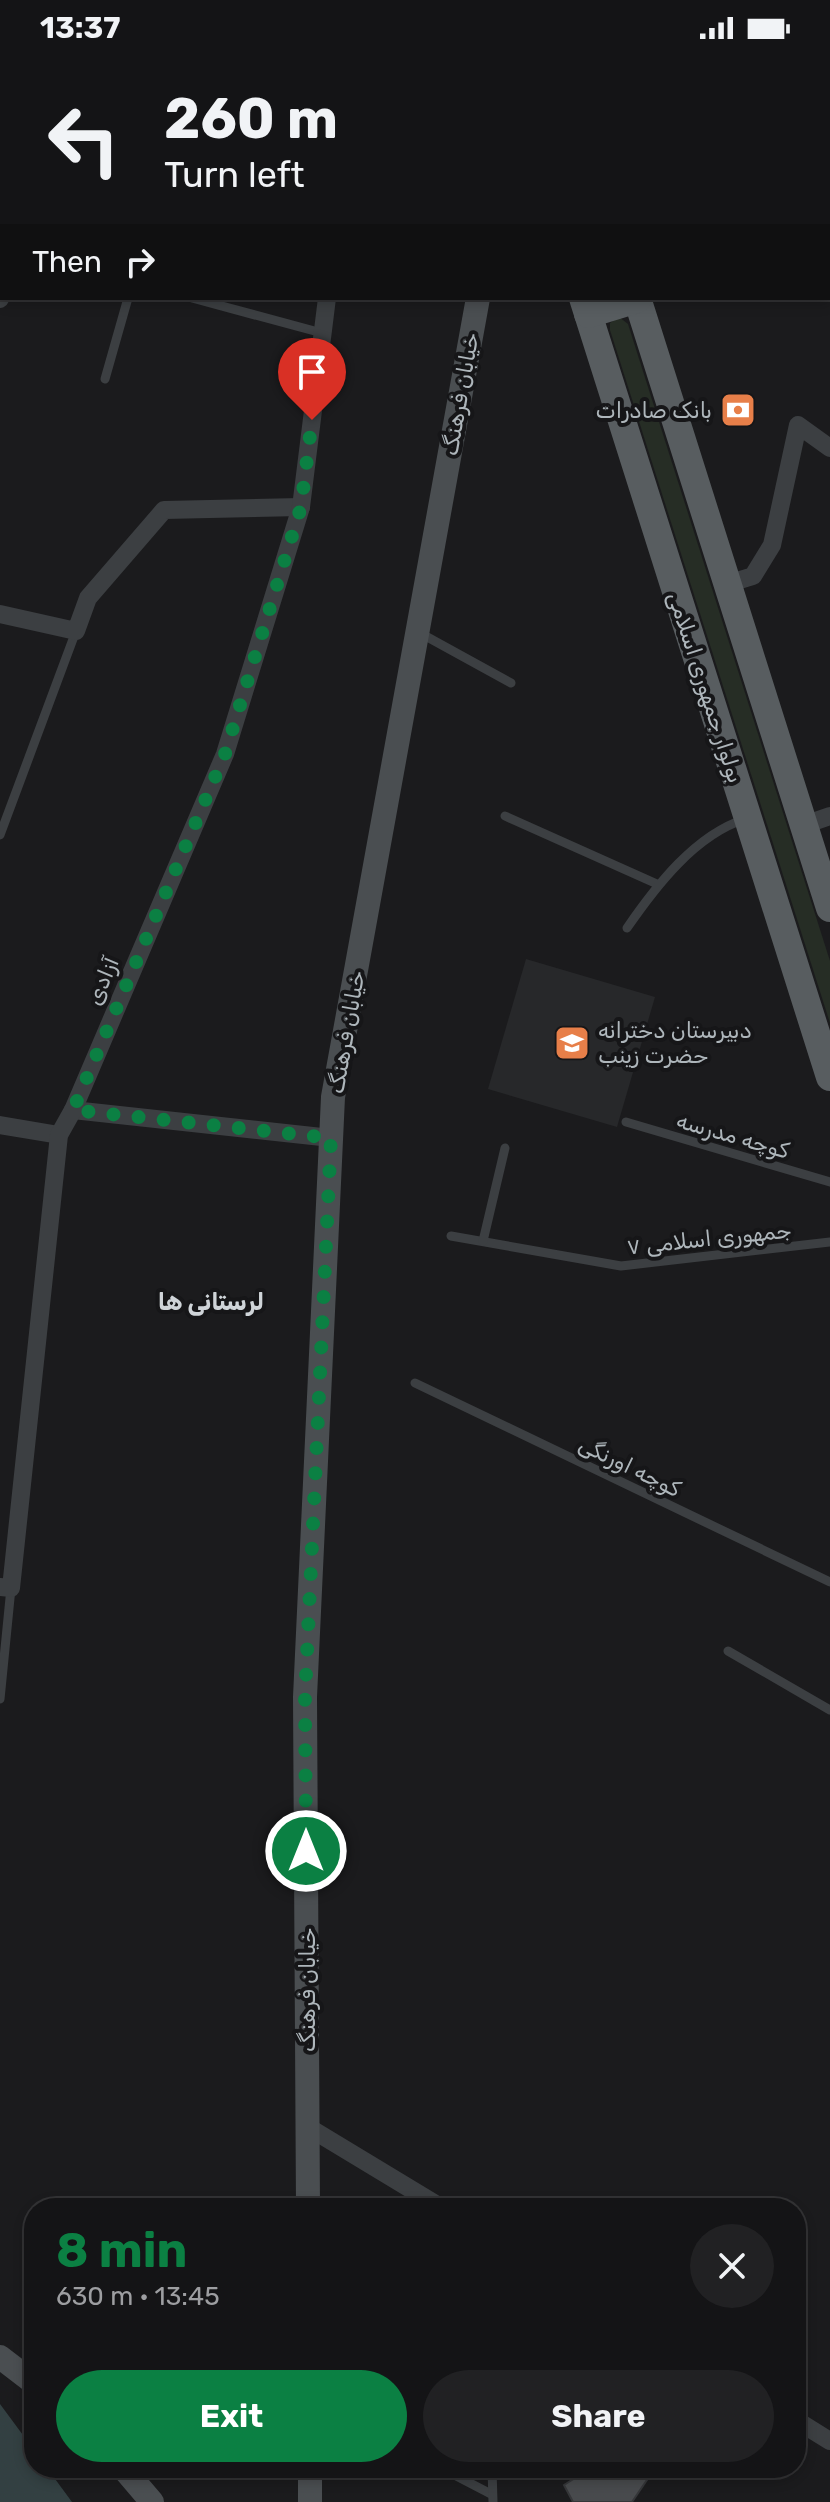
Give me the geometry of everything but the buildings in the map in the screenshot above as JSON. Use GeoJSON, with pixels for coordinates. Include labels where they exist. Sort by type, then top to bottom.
{"type":"FeatureCollection","features":[{"type":"Feature","properties":{"kind":"main road"},"geometry":{"type":"LineString","coordinates":[[585,306],[624,300]]}},
{"type":"Feature","properties":{"kind":"main road"},"geometry":{"type":"LineString","coordinates":[[638,300],[727,584],[817,821],[830,908]]}},
{"type":"Feature","properties":{"kind":"main road","name":"بولوار جمهوری اسلامی"},"geometry":{"type":"LineString","coordinates":[[585,306],[830,1077]]}},
{"type":"Feature","properties":{"kind":"street","name":"آزادی"},"geometry":{"type":"LineString","coordinates":[[6,1588],[59,1135],[73,1110],[225,754],[301,507],[327,300]]}},
{"type":"Feature","properties":{"kind":"street","name":"خیابان فرهنگ"},"geometry":{"type":"LineString","coordinates":[[308,2198],[305,1697],[333,1097],[478,300]]}},
{"type":"Feature","properties":{"kind":"street"},"geometry":{"type":"LineString","coordinates":[[727,584],[753,576],[772,545],[798,425],[830,448]]}},
{"type":"Feature","properties":{"kind":"street"},"geometry":{"type":"LineString","coordinates":[[0,614],[76,631],[88,598],[164,510],[301,507]]}},
{"type":"Feature","properties":{"kind":"street"},"geometry":{"type":"LineString","coordinates":[[73,1110],[331,1138]]}},
{"type":"Feature","properties":{"kind":"street"},"geometry":{"type":"LineString","coordinates":[[0,1125],[59,1135]]}},
{"type":"Feature","properties":{"kind":"street"},"geometry":{"type":"LineString","coordinates":[[308,2127],[425,2198]]}},
{"type":"Feature","properties":{"kind":"street"},"geometry":{"type":"LineString","coordinates":[[0,2357],[24,2375]]}},
{"type":"Feature","properties":{"kind":"street"},"geometry":{"type":"LineString","coordinates":[[806,2426],[830,2441]]}},
{"type":"Feature","properties":{"kind":"street"},"geometry":{"type":"LineString","coordinates":[[132,2478],[152,2502]]}},
{"type":"Feature","properties":{"kind":"street"},"geometry":{"type":"LineString","coordinates":[[310,2478],[310,2502]]}},
{"type":"Feature","properties":{"kind":"lane"},"geometry":{"type":"LineString","coordinates":[[105,379],[127,300]]}},
{"type":"Feature","properties":{"kind":"lane"},"geometry":{"type":"LineString","coordinates":[[199,300],[322,333]]}},
{"type":"Feature","properties":{"kind":"lane"},"geometry":{"type":"LineString","coordinates":[[0,835],[76,631]]}},
{"type":"Feature","properties":{"kind":"lane"},"geometry":{"type":"LineString","coordinates":[[417,632],[511,683]]}},
{"type":"Feature","properties":{"kind":"lane"},"geometry":{"type":"LineString","coordinates":[[505,816],[657,884]]}},
{"type":"Feature","properties":{"kind":"lane"},"geometry":{"type":"LineString","coordinates":[[627,928],[657,884],[722,827],[748,818]]}},
{"type":"Feature","properties":{"kind":"lane","name":"کوچه مدرسه"},"geometry":{"type":"LineString","coordinates":[[626,1122],[830,1182]]}},
{"type":"Feature","properties":{"kind":"lane"},"geometry":{"type":"LineString","coordinates":[[483,1241],[505,1148]]}},
{"type":"Feature","properties":{"kind":"lane","name":"جمهوری اسلامی ۷"},"geometry":{"type":"LineString","coordinates":[[451,1236],[621,1266],[830,1242]]}},
{"type":"Feature","properties":{"kind":"lane","name":"کوچه اورنگی"},"geometry":{"type":"LineString","coordinates":[[415,1383],[830,1582]]}},
{"type":"Feature","properties":{"kind":"lane","name":"آزادی"},"geometry":{"type":"LineString","coordinates":[[0,1699],[6,1588]]}},
{"type":"Feature","properties":{"kind":"lane"},"geometry":{"type":"LineString","coordinates":[[728,1651],[830,1710]]}},
{"type":"Feature","properties":{"kind":"lane"},"geometry":{"type":"LineString","coordinates":[[458,2478],[492,2498]]}},
{"type":"Feature","properties":{"kind":"shaded area"},"geometry":{"type":"Polygon","coordinates":[[[619,317],[628,324],[830,961],[830,1023],[610,330],[610,323],[619,317]]]}},
{"type":"Feature","properties":{"kind":"shaded area","name":"دبیرستان دخترانه حضرت زینب"},"geometry":{"type":"Polygon","coordinates":[[[526,959],[655,997],[617,1127],[488,1089],[526,959]]]}},
{"type":"Feature","properties":{"kind":"shaded area"},"geometry":{"type":"Polygon","coordinates":[[[0,2404],[24,2436],[24,2478],[54,2478],[72,2502],[0,2502],[0,2404]]]}},
{"type":"Feature","properties":{"kind":"place","name":"بانک صادرات"},"geometry":{"type":"Point","coordinates":[738,410]}},
{"type":"Feature","properties":{"kind":"place","name":"دبیرستان دخترانه حضرت زینب"},"geometry":{"type":"Point","coordinates":[572,1043]}},
{"type":"Feature","properties":{"kind":"district","name":"لرستانی ها"},"geometry":{"type":"Point","coordinates":[211,1302]}},
{"type":"Feature","properties":{"kind":"route"},"geometry":{"type":"LineString","coordinates":[[306,1851],[305,1697],[331,1138],[73,1110],[225,754],[301,507],[312,420]]}}]}
